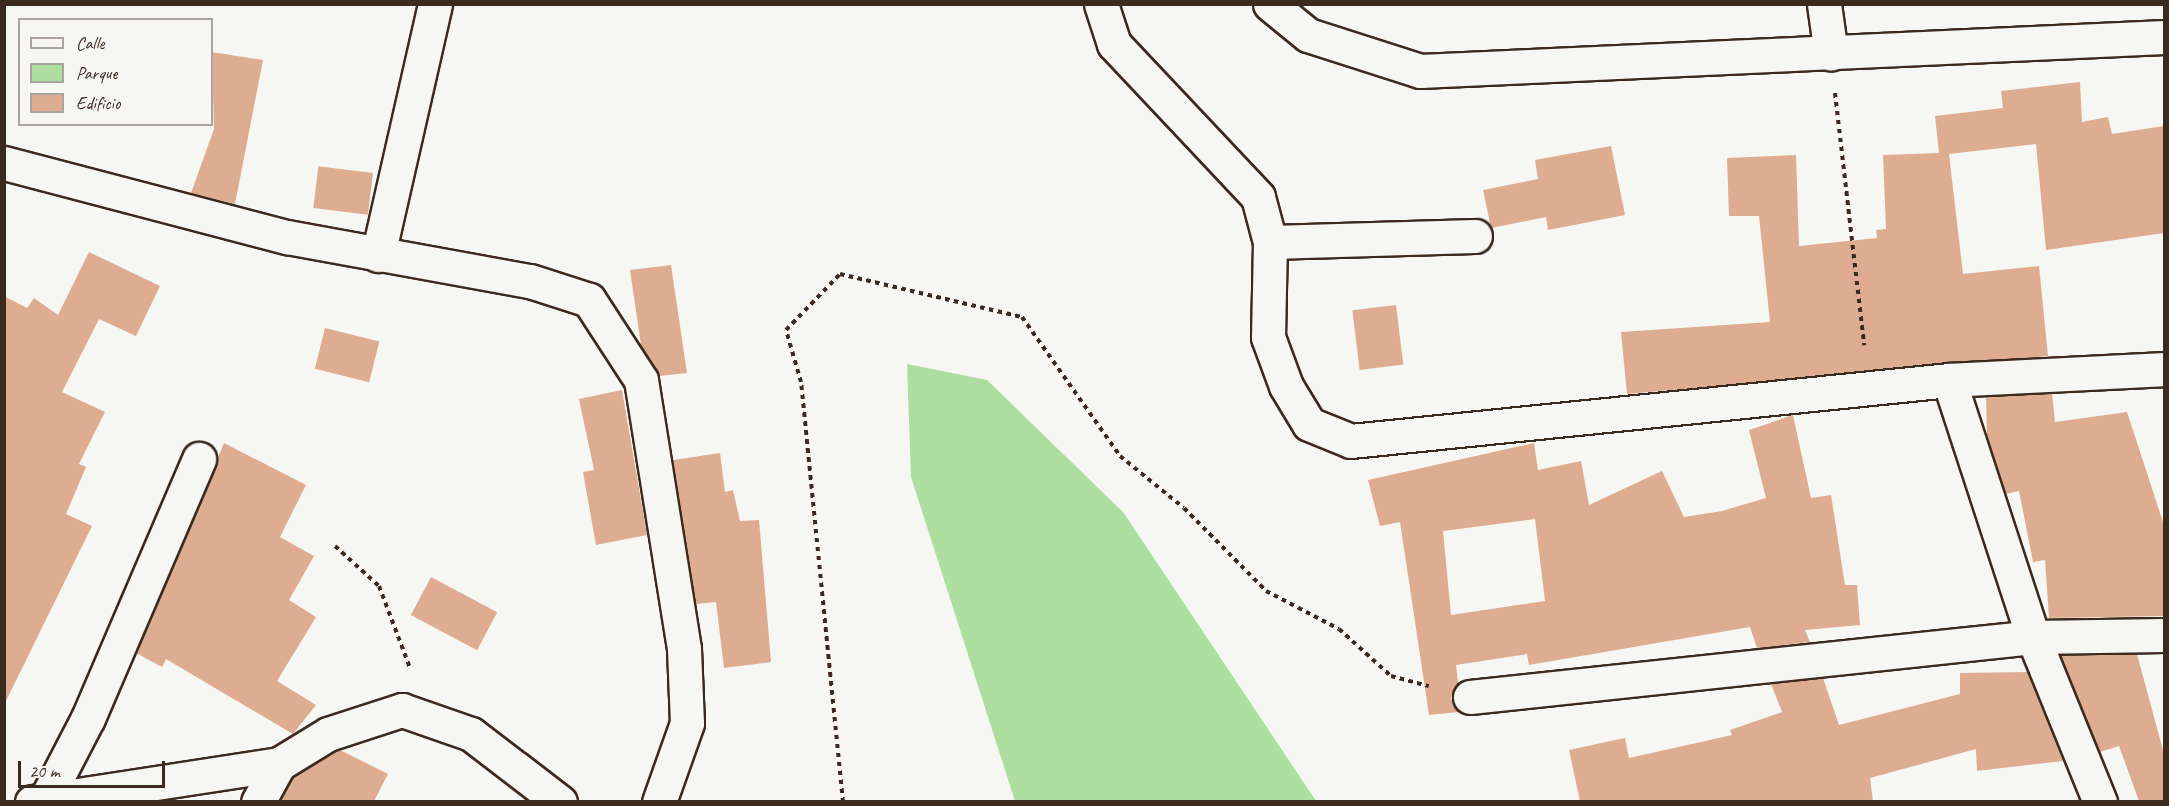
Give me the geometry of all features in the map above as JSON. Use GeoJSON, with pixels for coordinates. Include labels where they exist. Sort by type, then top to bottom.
{"type":"FeatureCollection","features":[{"type":"Feature","properties":{"kind":"street"},"geometry":{"type":"LineString","coordinates":[[378,255],[435,4]]}},
{"type":"Feature","properties":{"kind":"street"},"geometry":{"type":"LineString","coordinates":[[1101,4],[1114,44],[1258,197],[1270,242],[1268,337],[1286,386],[1309,424],[1351,441],[1870,391],[1948,380],[2164,369]]}},
{"type":"Feature","properties":{"kind":"street"},"geometry":{"type":"LineString","coordinates":[[1270,4],[1308,35],[1420,71],[2164,37]]}},
{"type":"Feature","properties":{"kind":"street"},"geometry":{"type":"LineString","coordinates":[[1824,4],[1831,54]]}},
{"type":"Feature","properties":{"kind":"street"},"geometry":{"type":"LineString","coordinates":[[4,163],[378,255],[530,281],[589,300],[641,380],[684,649],[687,723],[659,801]]}},
{"type":"Feature","properties":{"kind":"street"},"geometry":{"type":"LineString","coordinates":[[1270,242],[1475,236]]}},
{"type":"Feature","properties":{"kind":"street"},"geometry":{"type":"LineString","coordinates":[[1948,380],[2033,637],[2100,801]]}},
{"type":"Feature","properties":{"kind":"street"},"geometry":{"type":"LineString","coordinates":[[39,799],[88,718],[199,459]]}},
{"type":"Feature","properties":{"kind":"street"},"geometry":{"type":"LineString","coordinates":[[1470,698],[2033,637],[2164,634]]}},
{"type":"Feature","properties":{"kind":"street"},"geometry":{"type":"LineString","coordinates":[[39,799],[279,764],[328,734],[402,710],[471,734],[560,801]]}},
{"type":"Feature","properties":{"kind":"street"},"geometry":{"type":"LineString","coordinates":[[258,801],[279,764]]}},
{"type":"Feature","properties":{"kind":"path"},"geometry":{"type":"LineString","coordinates":[[1831,54],[1870,391]]}},
{"type":"Feature","properties":{"kind":"path"},"geometry":{"type":"LineString","coordinates":[[843,801],[801,382],[786,330],[840,274],[1022,317],[1120,456],[1184,508],[1266,591],[1339,629],[1391,676],[1470,698]]}},
{"type":"Feature","properties":{"kind":"path"},"geometry":{"type":"LineString","coordinates":[[336,546],[379,586],[414,680],[402,710]]}},
{"type":"Feature","properties":{"kind":"green space"},"geometry":{"type":"Polygon","coordinates":[[[907,364],[987,380],[1123,512],[1316,801],[1015,801],[911,477],[907,364]]]}},
{"type":"Feature","properties":{"kind":"building"},"geometry":{"type":"Polygon","coordinates":[[[213,52],[263,60],[235,204],[191,193],[214,129],[213,52]]]}},
{"type":"Feature","properties":{"kind":"building"},"geometry":{"type":"Polygon","coordinates":[[[2080,82],[2082,122],[2108,117],[2112,134],[2164,126],[2164,233],[2046,250],[2036,144],[1949,154],[1963,274],[2039,266],[2048,356],[1627,394],[1621,332],[1770,322],[1759,216],[1729,216],[1727,158],[1796,155],[1799,246],[1877,238],[1876,230],[1886,229],[1883,155],[1939,153],[1935,116],[2003,108],[2001,91],[2080,82]]]}},
{"type":"Feature","properties":{"kind":"building"},"geometry":{"type":"Polygon","coordinates":[[[1611,146],[1625,215],[1548,230],[1546,217],[1491,228],[1483,190],[1538,179],[1535,160],[1611,146]]]}},
{"type":"Feature","properties":{"kind":"building"},"geometry":{"type":"Polygon","coordinates":[[[318,166],[373,173],[368,215],[313,208],[318,166]]]}},
{"type":"Feature","properties":{"kind":"building"},"geometry":{"type":"Polygon","coordinates":[[[89,252],[160,286],[136,336],[99,319],[62,392],[105,412],[79,464],[86,467],[66,514],[92,526],[4,705],[4,296],[27,308],[34,298],[58,315],[89,252]]]}},
{"type":"Feature","properties":{"kind":"building"},"geometry":{"type":"Polygon","coordinates":[[[671,265],[687,373],[659,376],[641,345],[630,270],[671,265]]]}},
{"type":"Feature","properties":{"kind":"building"},"geometry":{"type":"Polygon","coordinates":[[[1396,305],[1403,365],[1360,370],[1352,310],[1396,305]]]}},
{"type":"Feature","properties":{"kind":"building"},"geometry":{"type":"Polygon","coordinates":[[[325,328],[379,342],[369,382],[315,369],[325,328]]]}},
{"type":"Feature","properties":{"kind":"building"},"geometry":{"type":"Polygon","coordinates":[[[622,390],[647,535],[596,545],[583,472],[594,470],[579,399],[622,390]]]}},
{"type":"Feature","properties":{"kind":"building"},"geometry":{"type":"Polygon","coordinates":[[[2052,393],[2055,422],[2127,412],[2164,525],[2164,616],[2049,618],[2045,560],[2033,562],[2019,491],[2006,494],[1987,435],[1986,397],[2052,393]]]}},
{"type":"Feature","properties":{"kind":"building"},"geometry":{"type":"Polygon","coordinates":[[[1793,415],[1811,498],[1831,495],[1845,585],[1857,585],[1860,625],[1805,630],[1810,642],[1757,648],[1750,627],[1529,665],[1527,654],[1456,665],[1458,683],[1451,698],[1459,712],[1429,715],[1400,522],[1380,526],[1368,480],[1534,443],[1538,470],[1581,461],[1589,505],[1662,471],[1684,517],[1722,511],[1766,498],[1749,430],[1793,415]],[[1535,519],[1443,531],[1451,615],[1545,601],[1535,519]]]}},
{"type":"Feature","properties":{"kind":"building"},"geometry":{"type":"Polygon","coordinates":[[[224,443],[306,485],[280,537],[314,556],[289,600],[316,617],[277,681],[316,705],[293,734],[166,659],[162,667],[136,653],[224,443]]]}},
{"type":"Feature","properties":{"kind":"building"},"geometry":{"type":"Polygon","coordinates":[[[720,453],[725,492],[733,490],[740,521],[759,520],[771,662],[724,668],[716,602],[696,604],[673,460],[720,453]]]}},
{"type":"Feature","properties":{"kind":"building"},"geometry":{"type":"Polygon","coordinates":[[[431,577],[497,612],[477,650],[411,615],[431,577]]]}},
{"type":"Feature","properties":{"kind":"building"},"geometry":{"type":"Polygon","coordinates":[[[2137,654],[2164,754],[2164,801],[2139,801],[2119,746],[2100,752],[2061,655],[2137,654]]]}},
{"type":"Feature","properties":{"kind":"building"},"geometry":{"type":"Polygon","coordinates":[[[2027,672],[2063,761],[1977,771],[1976,749],[1870,778],[1873,801],[1580,801],[1569,750],[1625,738],[1629,758],[1732,735],[1730,730],[1782,712],[1771,684],[1823,678],[1839,725],[1960,694],[1960,673],[2027,672]]]}},
{"type":"Feature","properties":{"kind":"building"},"geometry":{"type":"Polygon","coordinates":[[[340,750],[388,774],[374,801],[280,801],[293,777],[340,750]]]}}]}
